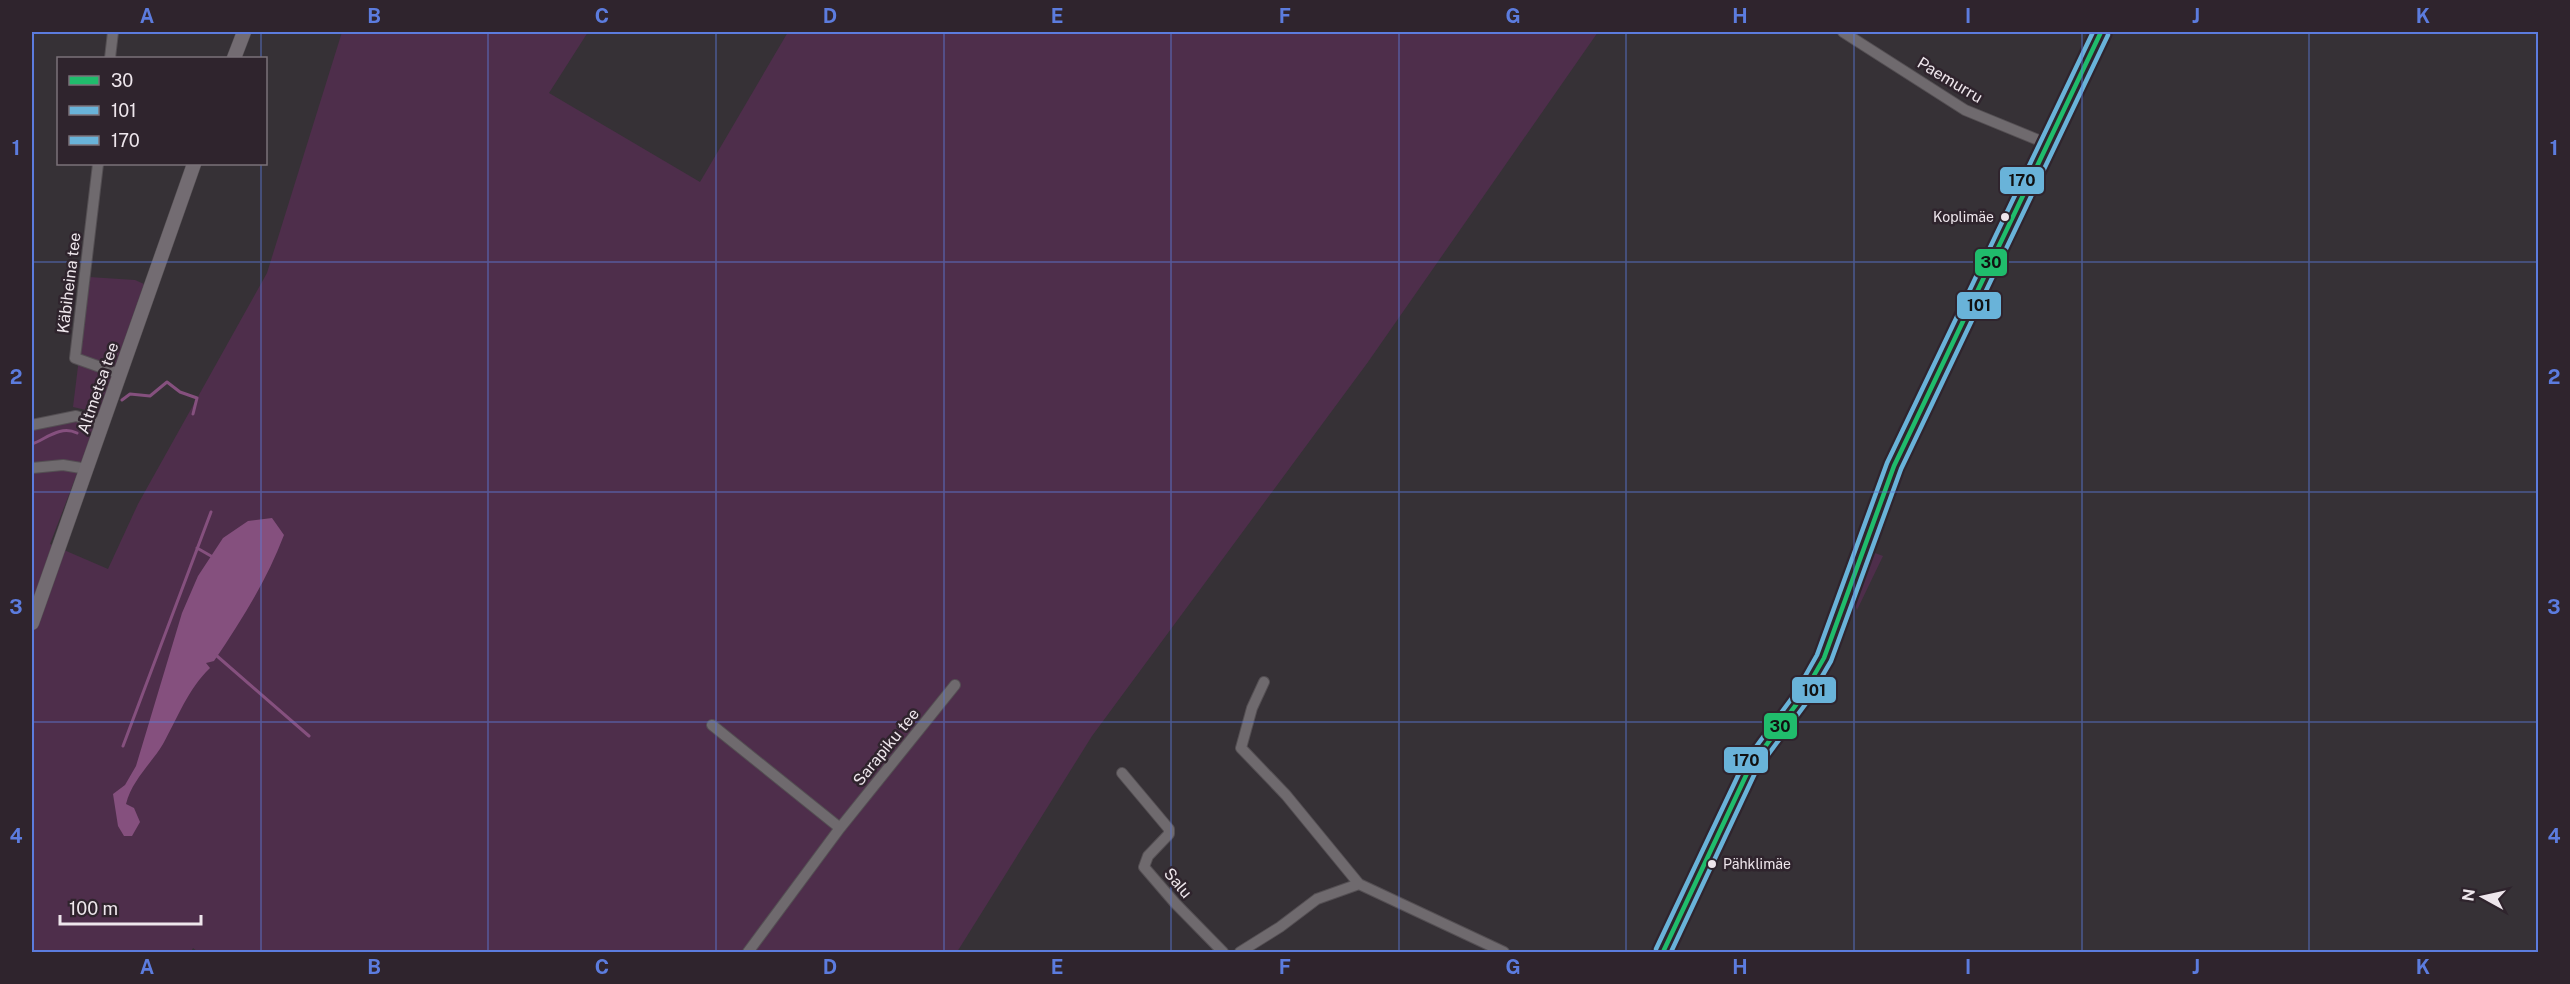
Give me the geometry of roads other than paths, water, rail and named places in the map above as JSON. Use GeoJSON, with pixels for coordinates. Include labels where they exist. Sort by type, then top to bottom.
{"type":"FeatureCollection","features":[{"type":"Feature","properties":{"kind":"main road"},"geometry":{"type":"LineString","coordinates":[[234,57],[244,32]]}},
{"type":"Feature","properties":{"kind":"main road"},"geometry":{"type":"LineString","coordinates":[[1663,952],[1750,767],[1801,698],[1824,658],[1894,466],[2101,32]]}},
{"type":"Feature","properties":{"kind":"main road","name":"Altmetsa tee"},"geometry":{"type":"LineString","coordinates":[[32,622],[194,165]]}},
{"type":"Feature","properties":{"kind":"street"},"geometry":{"type":"LineString","coordinates":[[110,57],[113,32]]}},
{"type":"Feature","properties":{"kind":"street","name":"Paemurru"},"geometry":{"type":"LineString","coordinates":[[1843,32],[1965,110],[2048,144]]}},
{"type":"Feature","properties":{"kind":"street","name":"Käbiheina tee"},"geometry":{"type":"LineString","coordinates":[[98,165],[75,358],[120,374]]}},
{"type":"Feature","properties":{"kind":"street"},"geometry":{"type":"LineString","coordinates":[[32,425],[76,416],[103,424]]}},
{"type":"Feature","properties":{"kind":"street"},"geometry":{"type":"LineString","coordinates":[[32,468],[63,465],[87,469]]}},
{"type":"Feature","properties":{"kind":"street"},"geometry":{"type":"LineString","coordinates":[[1264,682],[1252,708],[1241,748],[1286,795],[1359,884],[1504,952]]}},
{"type":"Feature","properties":{"kind":"street","name":"Sarapiku tee"},"geometry":{"type":"LineString","coordinates":[[748,952],[840,828],[956,685]]}},
{"type":"Feature","properties":{"kind":"street"},"geometry":{"type":"LineString","coordinates":[[712,725],[840,828]]}},
{"type":"Feature","properties":{"kind":"street","name":"Salu"},"geometry":{"type":"LineString","coordinates":[[1122,773],[1169,829],[1169,834],[1148,856],[1144,867],[1181,910],[1223,952]]}},
{"type":"Feature","properties":{"kind":"street"},"geometry":{"type":"LineString","coordinates":[[1240,952],[1317,899],[1359,884]]}},
{"type":"Feature","properties":{"kind":"waterway"},"geometry":{"type":"LineString","coordinates":[[122,400],[130,394],[150,396],[167,382],[180,392],[197,398],[193,414]]}},
{"type":"Feature","properties":{"kind":"waterway"},"geometry":{"type":"LineString","coordinates":[[32,444],[59,432],[77,433]]}},
{"type":"Feature","properties":{"kind":"waterway"},"geometry":{"type":"LineString","coordinates":[[123,746],[211,512]]}},
{"type":"Feature","properties":{"kind":"waterway"},"geometry":{"type":"LineString","coordinates":[[197,548],[211,556]]}},
{"type":"Feature","properties":{"kind":"waterway"},"geometry":{"type":"LineString","coordinates":[[217,656],[309,736]]}},
{"type":"Feature","properties":{"kind":"place","name":"Koplimäe"},"geometry":{"type":"Point","coordinates":[2005,217]}},
{"type":"Feature","properties":{"kind":"place","name":"Pähklimäe"},"geometry":{"type":"Point","coordinates":[1712,864]}}]}
